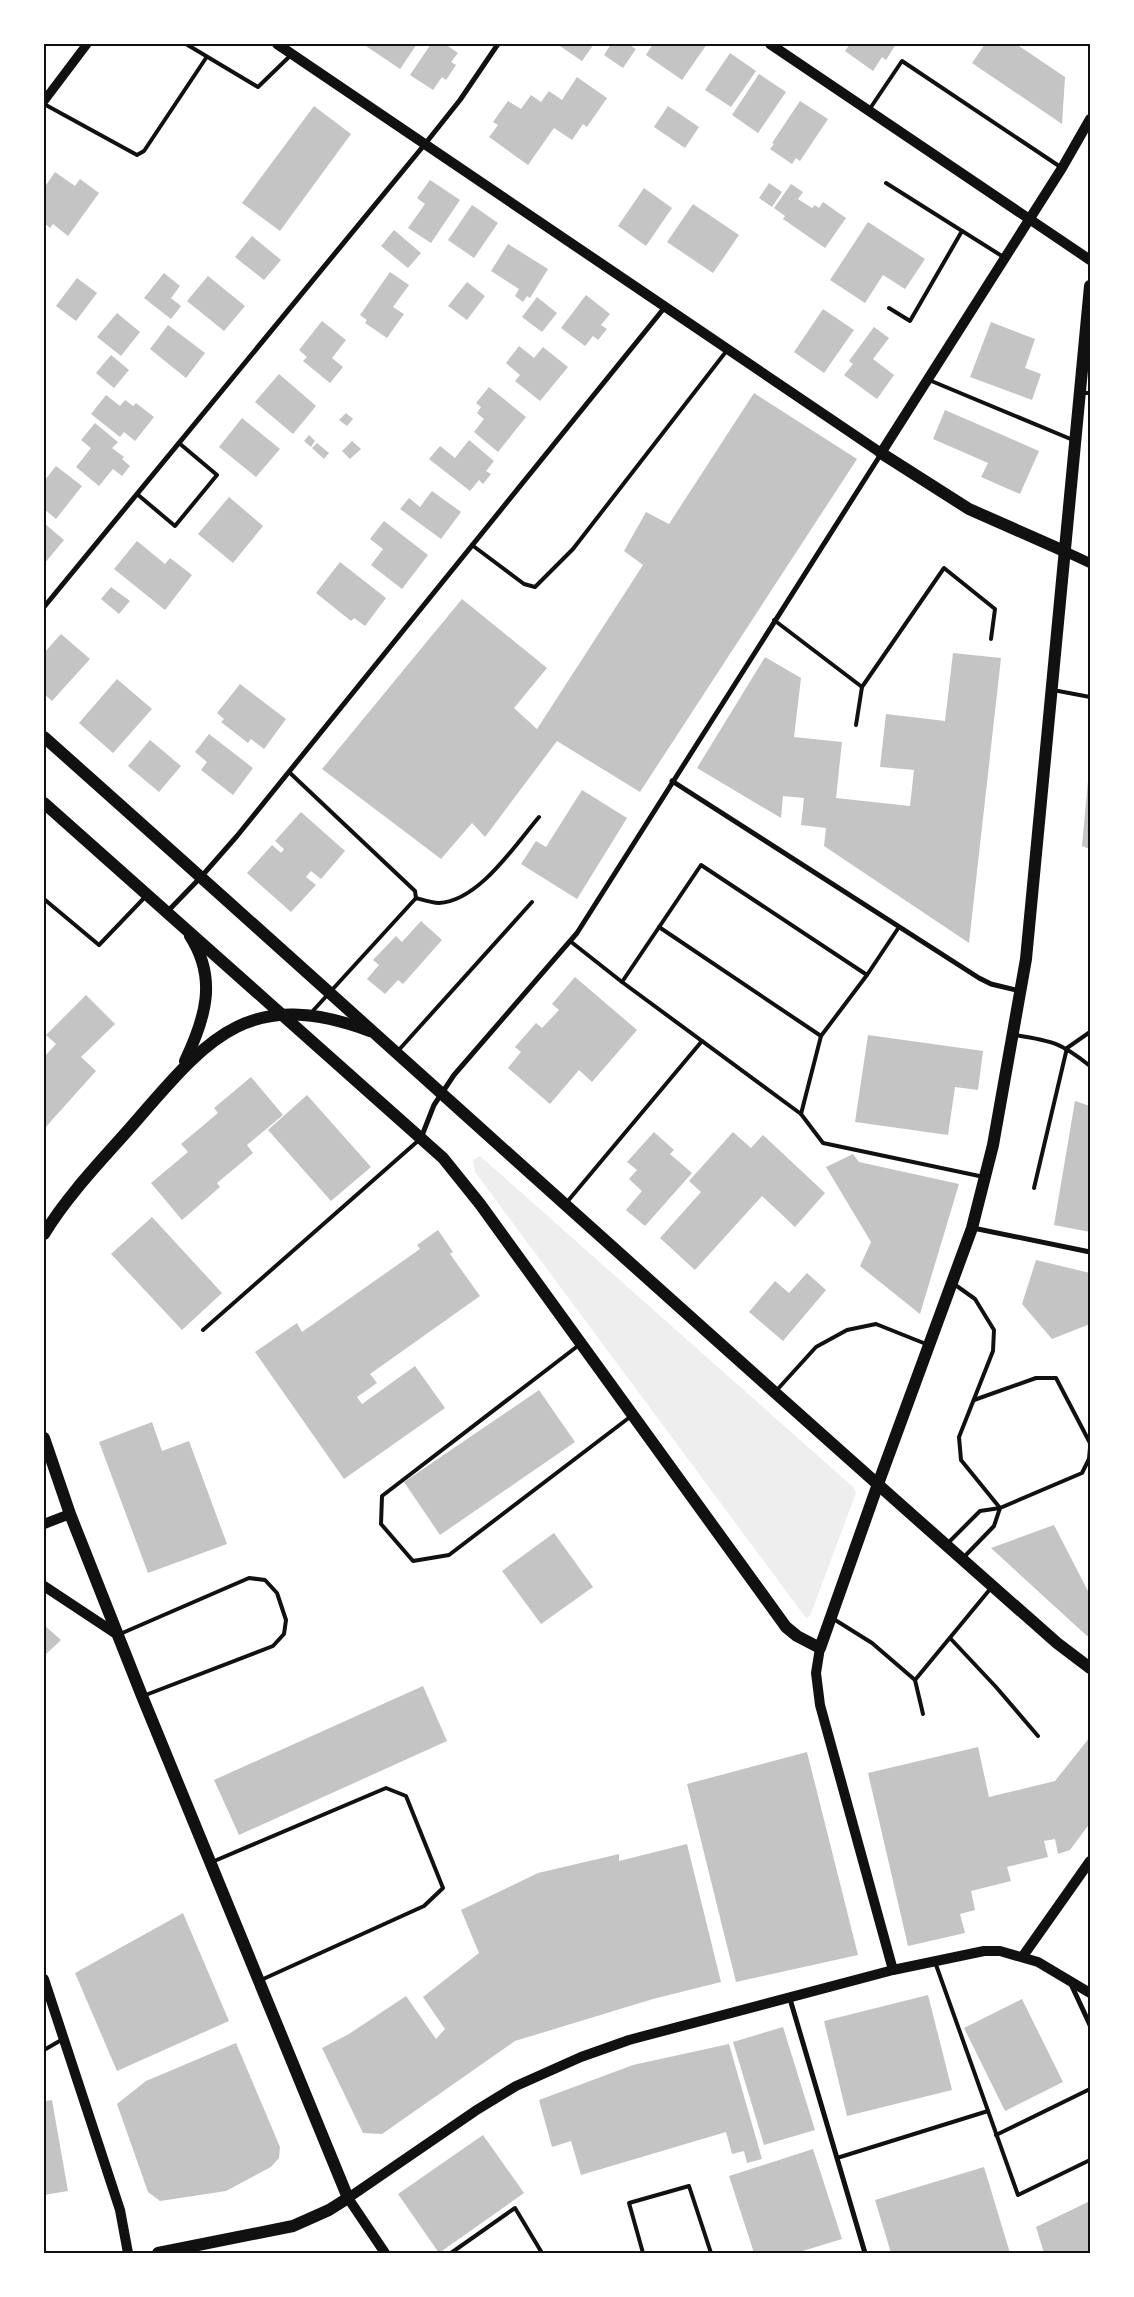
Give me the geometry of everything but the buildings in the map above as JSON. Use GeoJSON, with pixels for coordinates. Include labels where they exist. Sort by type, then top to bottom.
{"type":"FeatureCollection","features":[{"type":"Feature","properties":{"kind":"main road"},"geometry":{"type":"LineString","coordinates":[[277,44],[881,453],[969,509],[1090,563]]}},
{"type":"Feature","properties":{"kind":"main road"},"geometry":{"type":"LineString","coordinates":[[770,44],[1090,260]]}},
{"type":"Feature","properties":{"kind":"main road"},"geometry":{"type":"LineString","coordinates":[[881,453],[1062,168],[1090,119]]}},
{"type":"Feature","properties":{"kind":"main road"},"geometry":{"type":"LineString","coordinates":[[893,1970],[820,1705],[816,1673],[820,1648],[972,1228],[986,1177],[1020,991],[1029,930],[1075,441],[1085,393],[1090,286]]}},
{"type":"Feature","properties":{"kind":"main road"},"geometry":{"type":"LineString","coordinates":[[44,737],[398,1052],[774,1392],[1057,1643],[1090,1668]]}},
{"type":"Feature","properties":{"kind":"main road"},"geometry":{"type":"LineString","coordinates":[[44,803],[443,1158],[469,1188],[786,1627],[797,1636],[820,1648]]}},
{"type":"Feature","properties":{"kind":"main road"},"geometry":{"type":"LineString","coordinates":[[181,1069],[199,1028],[207,995],[205,968],[201,956],[183,926]]}},
{"type":"Feature","properties":{"kind":"main road"},"geometry":{"type":"LineString","coordinates":[[44,1234],[48,1220],[181,1069],[209,1043],[223,1034],[253,1020],[282,1014],[310,1015],[336,1019],[376,1033]]}},
{"type":"Feature","properties":{"kind":"main road"},"geometry":{"type":"LineString","coordinates":[[44,1438],[70,1514],[142,1696],[348,2198],[385,2253]]}},
{"type":"Feature","properties":{"kind":"main road"},"geometry":{"type":"LineString","coordinates":[[44,1524],[70,1514]]}},
{"type":"Feature","properties":{"kind":"main road"},"geometry":{"type":"LineString","coordinates":[[44,1586],[76,1609],[118,1635]]}},
{"type":"Feature","properties":{"kind":"main road"},"geometry":{"type":"LineString","coordinates":[[1024,1956],[1090,1861]]}},
{"type":"Feature","properties":{"kind":"main road"},"geometry":{"type":"LineString","coordinates":[[158,2253],[293,2226],[329,2210],[475,2112],[534,2077],[580,2057],[622,2042],[790,1999],[893,1970],[984,1951],[1000,1951],[1024,1956],[1038,1962],[1090,1993]]}},
{"type":"Feature","properties":{"kind":"main road"},"geometry":{"type":"LineString","coordinates":[[44,1979],[120,2210],[128,2253]]}},
{"type":"Feature","properties":{"kind":"street"},"geometry":{"type":"LineString","coordinates":[[44,102],[87,44]]}},
{"type":"Feature","properties":{"kind":"street"},"geometry":{"type":"LineString","coordinates":[[44,607],[426,144],[460,100],[498,44]]}},
{"type":"Feature","properties":{"kind":"street"},"geometry":{"type":"LineString","coordinates":[[167,912],[202,877],[289,772],[666,307]]}},
{"type":"Feature","properties":{"kind":"street"},"geometry":{"type":"LineString","coordinates":[[421,1139],[427,1120],[442,1092],[570,942],[588,917],[672,781],[881,453]]}},
{"type":"Feature","properties":{"kind":"street"},"geometry":{"type":"LineString","coordinates":[[672,781],[979,978],[991,984],[1020,991]]}},
{"type":"Feature","properties":{"kind":"street"},"geometry":{"type":"LineString","coordinates":[[972,1228],[1090,1252]]}},
{"type":"Feature","properties":{"kind":"street"},"geometry":{"type":"LineString","coordinates":[[1068,1979],[1090,2025]]}},
{"type":"Feature","properties":{"kind":"street"},"geometry":{"type":"LineString","coordinates":[[790,1999],[865,2253]]}},
{"type":"Feature","properties":{"kind":"lane"},"geometry":{"type":"LineString","coordinates":[[186,44],[206,58],[258,87],[292,54]]}},
{"type":"Feature","properties":{"kind":"lane"},"geometry":{"type":"LineString","coordinates":[[44,102],[137,155],[144,151],[206,58]]}},
{"type":"Feature","properties":{"kind":"lane"},"geometry":{"type":"LineString","coordinates":[[869,110],[902,61],[1062,168]]}},
{"type":"Feature","properties":{"kind":"lane"},"geometry":{"type":"LineString","coordinates":[[886,183],[1005,258]]}},
{"type":"Feature","properties":{"kind":"lane"},"geometry":{"type":"LineString","coordinates":[[889,308],[910,321],[962,231]]}},
{"type":"Feature","properties":{"kind":"lane"},"geometry":{"type":"LineString","coordinates":[[472,545],[524,584],[535,587],[573,549],[728,349]]}},
{"type":"Feature","properties":{"kind":"lane"},"geometry":{"type":"LineString","coordinates":[[928,380],[1075,441]]}},
{"type":"Feature","properties":{"kind":"lane"},"geometry":{"type":"LineString","coordinates":[[137,494],[174,526],[216,474],[179,444]]}},
{"type":"Feature","properties":{"kind":"lane"},"geometry":{"type":"LineString","coordinates":[[856,725],[862,687],[944,568],[995,609],[991,639]]}},
{"type":"Feature","properties":{"kind":"lane"},"geometry":{"type":"LineString","coordinates":[[774,620],[862,687]]}},
{"type":"Feature","properties":{"kind":"lane"},"geometry":{"type":"LineString","coordinates":[[1051,689],[1090,697]]}},
{"type":"Feature","properties":{"kind":"lane"},"geometry":{"type":"LineString","coordinates":[[289,772],[415,891],[416,898]]}},
{"type":"Feature","properties":{"kind":"lane"},"geometry":{"type":"LineString","coordinates":[[416,898],[438,903],[456,900],[479,887],[539,817]]}},
{"type":"Feature","properties":{"kind":"lane"},"geometry":{"type":"LineString","coordinates":[[622,982],[701,865],[867,975]]}},
{"type":"Feature","properties":{"kind":"lane"},"geometry":{"type":"LineString","coordinates":[[44,899],[98,945],[147,895]]}},
{"type":"Feature","properties":{"kind":"lane"},"geometry":{"type":"LineString","coordinates":[[298,1028],[416,898]]}},
{"type":"Feature","properties":{"kind":"lane"},"geometry":{"type":"LineString","coordinates":[[398,1052],[532,902]]}},
{"type":"Feature","properties":{"kind":"lane"},"geometry":{"type":"LineString","coordinates":[[659,927],[820,1036]]}},
{"type":"Feature","properties":{"kind":"lane"},"geometry":{"type":"LineString","coordinates":[[800,1114],[820,1036],[867,975],[899,927]]}},
{"type":"Feature","properties":{"kind":"lane"},"geometry":{"type":"LineString","coordinates":[[570,942],[800,1114],[823,1143],[986,1177]]}},
{"type":"Feature","properties":{"kind":"lane"},"geometry":{"type":"LineString","coordinates":[[1034,1188],[1067,1048],[1090,1032]]}},
{"type":"Feature","properties":{"kind":"lane"},"geometry":{"type":"LineString","coordinates":[[1012,1035],[1050,1041],[1067,1048],[1090,1066]]}},
{"type":"Feature","properties":{"kind":"lane"},"geometry":{"type":"LineString","coordinates":[[565,1204],[702,1041]]}},
{"type":"Feature","properties":{"kind":"lane"},"geometry":{"type":"LineString","coordinates":[[203,1330],[421,1139]]}},
{"type":"Feature","properties":{"kind":"lane"},"geometry":{"type":"LineString","coordinates":[[952,1283],[975,1299],[994,1330],[993,1351],[959,1437],[961,1460],[1000,1508]]}},
{"type":"Feature","properties":{"kind":"lane"},"geometry":{"type":"LineString","coordinates":[[774,1392],[816,1348],[847,1330],[876,1324],[929,1346]]}},
{"type":"Feature","properties":{"kind":"lane"},"geometry":{"type":"LineString","coordinates":[[581,1343],[382,1496],[381,1524],[413,1561],[449,1555],[633,1415]]}},
{"type":"Feature","properties":{"kind":"lane"},"geometry":{"type":"LineString","coordinates":[[974,1400],[1036,1378],[1056,1378],[1090,1443]]}},
{"type":"Feature","properties":{"kind":"lane"},"geometry":{"type":"LineString","coordinates":[[946,1545],[980,1512],[1000,1508],[1082,1473],[1089,1459],[1090,1448]]}},
{"type":"Feature","properties":{"kind":"lane"},"geometry":{"type":"LineString","coordinates":[[962,1559],[994,1526],[1000,1508]]}},
{"type":"Feature","properties":{"kind":"lane"},"geometry":{"type":"LineString","coordinates":[[118,1635],[249,1578],[265,1580],[277,1593],[286,1620],[284,1634],[273,1646],[142,1696]]}},
{"type":"Feature","properties":{"kind":"lane"},"geometry":{"type":"LineString","coordinates":[[915,1680],[993,1586]]}},
{"type":"Feature","properties":{"kind":"lane"},"geometry":{"type":"LineString","coordinates":[[831,1617],[872,1643],[915,1680],[923,1714]]}},
{"type":"Feature","properties":{"kind":"lane"},"geometry":{"type":"LineString","coordinates":[[950,1638],[1038,1736]]}},
{"type":"Feature","properties":{"kind":"lane"},"geometry":{"type":"LineString","coordinates":[[210,1863],[386,1788],[406,1796],[443,1888],[424,1906],[259,1981]]}},
{"type":"Feature","properties":{"kind":"lane"},"geometry":{"type":"LineString","coordinates":[[934,1961],[1018,2195],[1090,2160]]}},
{"type":"Feature","properties":{"kind":"lane"},"geometry":{"type":"LineString","coordinates":[[44,2050],[63,2039]]}},
{"type":"Feature","properties":{"kind":"lane"},"geometry":{"type":"LineString","coordinates":[[996,2134],[1090,2089]]}},
{"type":"Feature","properties":{"kind":"lane"},"geometry":{"type":"LineString","coordinates":[[837,2158],[988,2111]]}},
{"type":"Feature","properties":{"kind":"lane"},"geometry":{"type":"LineString","coordinates":[[643,2253],[629,2203],[689,2186],[711,2253]]}},
{"type":"Feature","properties":{"kind":"lane"},"geometry":{"type":"LineString","coordinates":[[451,2253],[516,2208],[542,2253]]}},
{"type":"Feature","properties":{"kind":"shaded area"},"geometry":{"type":"Polygon","coordinates":[[[480,1156],[853,1487],[856,1493],[810,1616],[806,1618],[475,1172],[473,1160],[480,1156]]]}}]}
